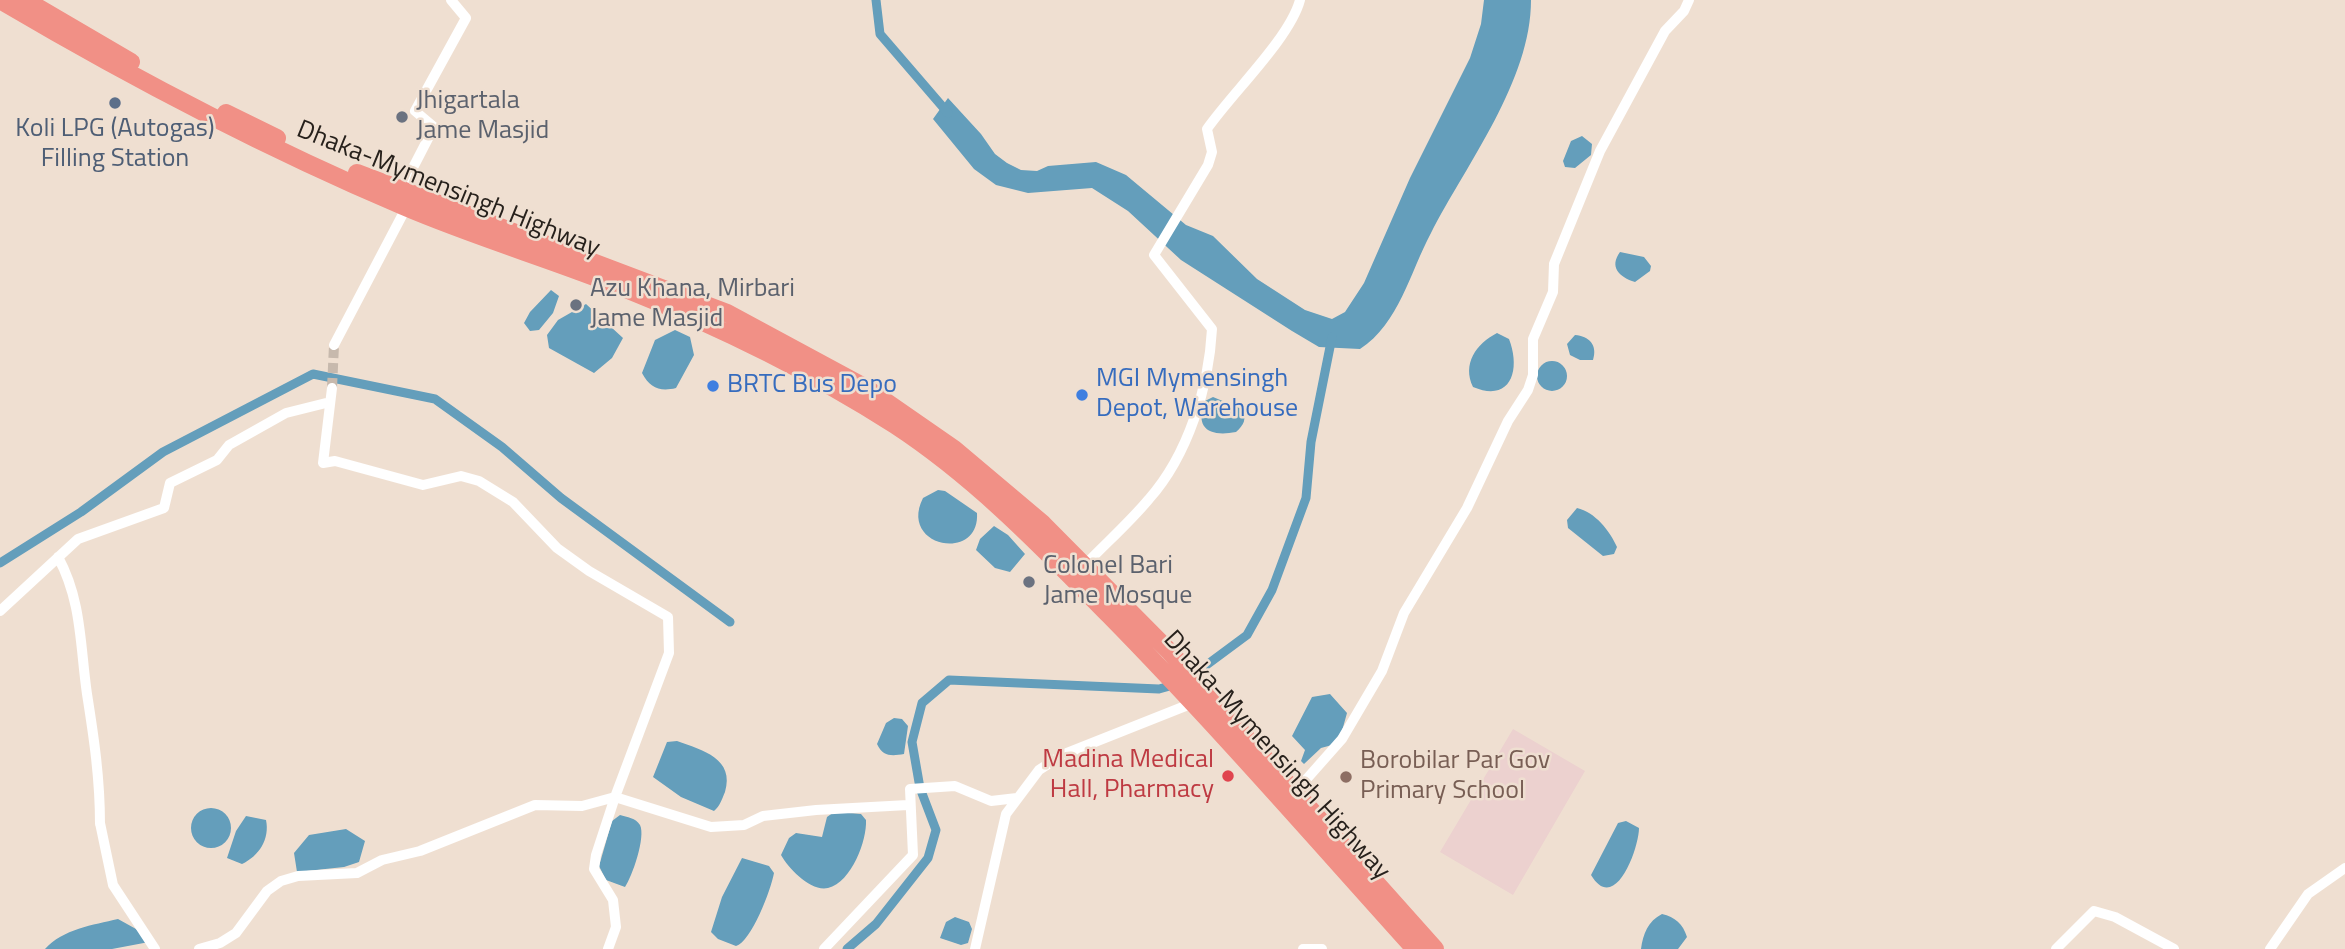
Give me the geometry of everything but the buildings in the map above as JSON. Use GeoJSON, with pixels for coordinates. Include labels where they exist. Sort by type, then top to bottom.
{"type":"FeatureCollection","features":[{"type":"Feature","properties":{"kind":"highway","name":"Dhaka-Mymensingh Highway"},"geometry":{"type":"LineString","coordinates":[[0,0],[83,49],[246,137],[723,330],[816,376],[899,428],[979,488],[1164,658]]}},
{"type":"Feature","properties":{"kind":"highway","name":"Dhaka-Mymensingh Highway"},"geometry":{"type":"LineString","coordinates":[[25,0],[188,94],[404,200],[714,308],[866,387],[954,449],[1043,524],[1085,565],[1415,949]]}},
{"type":"Feature","properties":{"kind":"highway"},"geometry":{"type":"LineString","coordinates":[[1202,699],[1296,791],[1435,949]]}},
{"type":"Feature","properties":{"kind":"street"},"geometry":{"type":"LineString","coordinates":[[334,345],[404,200],[434,127],[415,111],[466,18],[451,0]]}},
{"type":"Feature","properties":{"kind":"street"},"geometry":{"type":"LineString","coordinates":[[1085,565],[1151,497],[1169,472],[1194,416],[1211,358],[1212,329],[1154,255],[1157,245],[1208,165],[1212,152],[1207,129],[1240,84],[1290,29],[1300,0]]}},
{"type":"Feature","properties":{"kind":"street"},"geometry":{"type":"LineString","coordinates":[[1296,791],[1342,739],[1382,671],[1404,613],[1467,509],[1508,421],[1528,390],[1533,375],[1533,339],[1553,292],[1554,264],[1600,150],[1665,31],[1684,11],[1689,0]]}},
{"type":"Feature","properties":{"kind":"street"},"geometry":{"type":"LineString","coordinates":[[332,388],[323,463],[335,461],[423,485],[461,476],[479,481],[513,502],[557,548],[668,617],[669,653],[615,797],[594,869],[613,900],[616,927],[608,949]]}},
{"type":"Feature","properties":{"kind":"street"},"geometry":{"type":"LineString","coordinates":[[0,611],[78,539],[164,508],[170,483],[217,460],[229,445],[286,413],[330,402]]}},
{"type":"Feature","properties":{"kind":"street"},"geometry":{"type":"LineString","coordinates":[[58,557],[78,609],[96,737],[100,823],[113,885],[155,949]]}},
{"type":"Feature","properties":{"kind":"street"},"geometry":{"type":"LineString","coordinates":[[975,949],[1006,814],[1039,770],[1062,755],[1202,699]]}},
{"type":"Feature","properties":{"kind":"street"},"geometry":{"type":"LineString","coordinates":[[824,949],[913,855],[914,829],[908,805],[910,789],[955,786],[991,801],[1017,798]]}},
{"type":"Feature","properties":{"kind":"street"},"geometry":{"type":"LineString","coordinates":[[199,949],[220,943],[236,933],[267,891],[281,881],[298,876],[357,873],[382,860],[420,851],[535,806],[582,806],[615,797],[711,827],[744,825],[763,816],[816,810],[908,805]]}},
{"type":"Feature","properties":{"kind":"street"},"geometry":{"type":"LineString","coordinates":[[2270,949],[2308,894],[2345,868]]}},
{"type":"Feature","properties":{"kind":"street"},"geometry":{"type":"LineString","coordinates":[[2056,949],[2094,911],[2115,917],[2174,949]]}},
{"type":"Feature","properties":{"kind":"street"},"geometry":{"type":"LineString","coordinates":[[1303,949],[1322,949]]}},
{"type":"Feature","properties":{"kind":"shaded area"},"geometry":{"type":"Polygon","coordinates":[[[1513,729],[1585,771],[1513,895],[1440,852],[1513,729]]]}},
{"type":"Feature","properties":{"kind":"water"},"geometry":{"type":"Polygon","coordinates":[[[1484,0],[1531,0],[1528,30],[1520,61],[1494,121],[1431,233],[1394,312],[1385,326],[1360,349],[1319,347],[1292,331],[1181,260],[1128,211],[1092,188],[1028,193],[996,185],[974,169],[933,119],[948,98],[981,134],[995,154],[1021,170],[1037,171],[1048,166],[1096,162],[1126,175],[1186,225],[1213,236],[1257,279],[1305,310],[1332,319],[1345,312],[1364,283],[1410,178],[1470,58],[1481,24],[1484,0]]]}},
{"type":"Feature","properties":{"kind":"water"},"geometry":{"type":"Polygon","coordinates":[[[1582,136],[1592,144],[1591,155],[1575,168],[1565,167],[1563,161],[1571,141],[1582,136]]]}},
{"type":"Feature","properties":{"kind":"water"},"geometry":{"type":"Polygon","coordinates":[[[1620,252],[1644,257],[1651,266],[1650,271],[1635,282],[1624,277],[1617,271],[1615,262],[1620,252]]]}},
{"type":"Feature","properties":{"kind":"water"},"geometry":{"type":"Polygon","coordinates":[[[551,290],[559,296],[553,313],[539,330],[530,331],[524,323],[530,312],[551,290]]]}},
{"type":"Feature","properties":{"kind":"water"},"geometry":{"type":"Polygon","coordinates":[[[586,304],[623,338],[612,358],[594,373],[549,348],[547,335],[558,320],[586,304]]]}},
{"type":"Feature","properties":{"kind":"water"},"geometry":{"type":"Polygon","coordinates":[[[675,330],[690,337],[694,355],[676,388],[660,389],[648,382],[642,373],[655,340],[675,330]]]}},
{"type":"Feature","properties":{"kind":"water"},"geometry":{"type":"Polygon","coordinates":[[[1497,333],[1509,339],[1514,362],[1510,381],[1496,391],[1473,387],[1469,370],[1473,356],[1483,343],[1497,333]]]}},
{"type":"Feature","properties":{"kind":"water"},"geometry":{"type":"Polygon","coordinates":[[[1575,335],[1591,342],[1593,360],[1580,360],[1570,355],[1567,344],[1575,335]]]}},
{"type":"Feature","properties":{"kind":"water"},"geometry":{"type":"Polygon","coordinates":[[[1552,361],[1563,365],[1567,376],[1563,387],[1552,391],[1541,387],[1537,376],[1541,365],[1552,361]]]}},
{"type":"Feature","properties":{"kind":"water"},"geometry":{"type":"Polygon","coordinates":[[[1213,397],[1242,409],[1244,422],[1236,432],[1212,432],[1203,424],[1202,411],[1205,401],[1213,397]]]}},
{"type":"Feature","properties":{"kind":"water"},"geometry":{"type":"Polygon","coordinates":[[[938,490],[945,491],[977,513],[975,529],[966,539],[955,543],[942,543],[921,528],[918,515],[923,498],[938,490]]]}},
{"type":"Feature","properties":{"kind":"water"},"geometry":{"type":"Polygon","coordinates":[[[1577,508],[1596,518],[1606,529],[1617,547],[1614,554],[1603,556],[1568,528],[1567,520],[1577,508]]]}},
{"type":"Feature","properties":{"kind":"water"},"geometry":{"type":"Polygon","coordinates":[[[994,526],[1008,535],[1025,554],[1010,572],[995,568],[976,550],[980,539],[994,526]]]}},
{"type":"Feature","properties":{"kind":"water"},"geometry":{"type":"Polygon","coordinates":[[[1330,694],[1347,713],[1342,731],[1332,745],[1321,748],[1304,764],[1301,761],[1305,750],[1292,736],[1312,697],[1330,694]]]}},
{"type":"Feature","properties":{"kind":"water"},"geometry":{"type":"Polygon","coordinates":[[[894,718],[902,719],[908,726],[904,754],[888,755],[877,744],[886,723],[894,718]]]}},
{"type":"Feature","properties":{"kind":"water"},"geometry":{"type":"Polygon","coordinates":[[[677,741],[706,752],[721,764],[725,771],[725,792],[714,811],[681,797],[653,777],[667,742],[677,741]]]}},
{"type":"Feature","properties":{"kind":"water"},"geometry":{"type":"Polygon","coordinates":[[[211,808],[225,814],[231,828],[225,842],[211,848],[197,842],[191,828],[197,814],[211,808]]]}},
{"type":"Feature","properties":{"kind":"water"},"geometry":{"type":"Polygon","coordinates":[[[834,812],[861,814],[866,820],[866,828],[861,849],[851,869],[837,884],[821,888],[801,878],[781,855],[789,838],[796,833],[822,837],[827,817],[834,812]]]}},
{"type":"Feature","properties":{"kind":"water"},"geometry":{"type":"Polygon","coordinates":[[[620,815],[636,821],[641,831],[637,857],[625,887],[606,880],[599,866],[612,821],[620,815]]]}},
{"type":"Feature","properties":{"kind":"water"},"geometry":{"type":"Polygon","coordinates":[[[246,816],[266,820],[267,827],[265,840],[258,852],[242,864],[227,858],[236,831],[246,816]]]}},
{"type":"Feature","properties":{"kind":"water"},"geometry":{"type":"Polygon","coordinates":[[[1626,821],[1639,828],[1630,862],[1617,883],[1609,887],[1600,885],[1591,875],[1618,823],[1626,821]]]}},
{"type":"Feature","properties":{"kind":"water"},"geometry":{"type":"Polygon","coordinates":[[[346,829],[365,841],[359,862],[344,867],[297,872],[294,853],[309,835],[346,829]]]}},
{"type":"Feature","properties":{"kind":"water"},"geometry":{"type":"Polygon","coordinates":[[[742,858],[769,866],[774,873],[765,903],[754,926],[736,946],[718,939],[711,932],[722,897],[742,858]]]}},
{"type":"Feature","properties":{"kind":"water"},"geometry":{"type":"Polygon","coordinates":[[[1662,914],[1678,922],[1687,937],[1678,949],[1641,949],[1647,928],[1662,914]]]}},
{"type":"Feature","properties":{"kind":"water"},"geometry":{"type":"Polygon","coordinates":[[[955,917],[969,922],[972,929],[968,943],[961,945],[940,938],[946,922],[955,917]]]}},
{"type":"Feature","properties":{"kind":"water"},"geometry":{"type":"Polygon","coordinates":[[[118,919],[136,929],[149,942],[112,949],[45,949],[69,932],[118,919]]]}},
{"type":"Feature","properties":{"kind":"waterway"},"geometry":{"type":"LineString","coordinates":[[876,0],[880,34],[948,113]]}},
{"type":"Feature","properties":{"kind":"waterway"},"geometry":{"type":"LineString","coordinates":[[1189,678],[1247,635],[1272,590],[1306,498],[1311,442],[1332,337]]}},
{"type":"Feature","properties":{"kind":"waterway"},"geometry":{"type":"LineString","coordinates":[[0,563],[81,512],[163,452],[313,374],[435,399],[502,447],[561,498],[730,622]]}},
{"type":"Feature","properties":{"kind":"waterway"},"geometry":{"type":"LineString","coordinates":[[847,949],[876,924],[928,858],[936,830],[920,788],[912,742],[922,703],[949,680],[1159,689],[1177,684]]}},
{"type":"Feature","properties":{"kind":"tunnel"},"geometry":{"type":"LineString","coordinates":[[332,388],[334,345]]}},
{"type":"Feature","properties":{"kind":"place","name":"Koli LPG (Autogas) Filling Station"},"geometry":{"type":"Point","coordinates":[115,103]}},
{"type":"Feature","properties":{"kind":"place","name":"Jhigartala Jame Masjid"},"geometry":{"type":"Point","coordinates":[402,117]}},
{"type":"Feature","properties":{"kind":"place","name":"Azu Khana, Mirbari Jame Masjid"},"geometry":{"type":"Point","coordinates":[576,305]}},
{"type":"Feature","properties":{"kind":"place","name":"BRTC Bus Depo"},"geometry":{"type":"Point","coordinates":[713,386]}},
{"type":"Feature","properties":{"kind":"place","name":"MGI Mymensingh Depot, Warehouse"},"geometry":{"type":"Point","coordinates":[1082,395]}},
{"type":"Feature","properties":{"kind":"place","name":"Colonel Bari Jame Mosque"},"geometry":{"type":"Point","coordinates":[1029,582]}},
{"type":"Feature","properties":{"kind":"place","name":"Madina Medical Hall, Pharmacy"},"geometry":{"type":"Point","coordinates":[1228,776]}},
{"type":"Feature","properties":{"kind":"place","name":"Borobilar Par Gov Primary School"},"geometry":{"type":"Point","coordinates":[1346,777]}}]}
